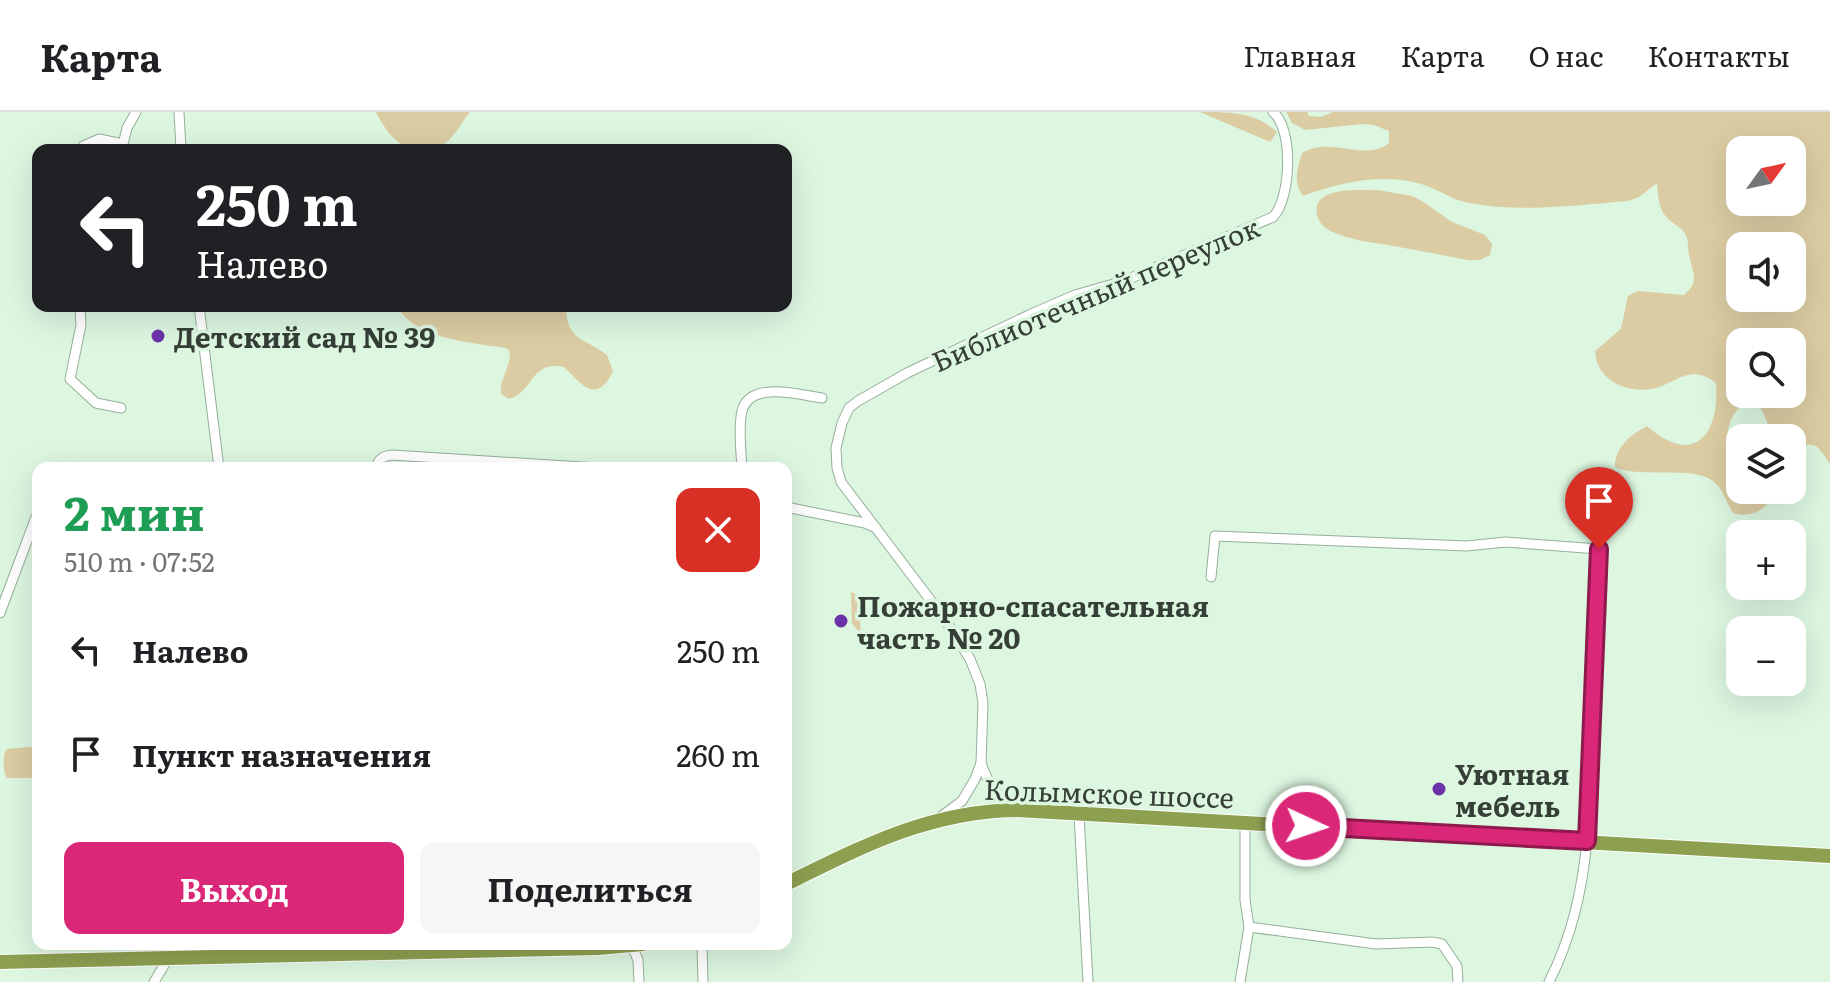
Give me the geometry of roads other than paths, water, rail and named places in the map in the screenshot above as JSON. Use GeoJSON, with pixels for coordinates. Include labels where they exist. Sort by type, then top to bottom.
{"type":"FeatureCollection","features":[{"type":"Feature","properties":{"kind":"highway","name":"Колымское шоссе"},"geometry":{"type":"LineString","coordinates":[[792,881],[875,841],[937,819],[1015,810],[1830,856]]}},
{"type":"Feature","properties":{"kind":"highway"},"geometry":{"type":"LineString","coordinates":[[0,962],[169,957],[234,950]]}},
{"type":"Feature","properties":{"kind":"street"},"geometry":{"type":"LineString","coordinates":[[88,144],[99,139],[123,144],[136,112]]}},
{"type":"Feature","properties":{"kind":"street"},"geometry":{"type":"LineString","coordinates":[[179,112],[181,144]]}},
{"type":"Feature","properties":{"kind":"street","name":"Библиотечный переулок"},"geometry":{"type":"LineString","coordinates":[[937,819],[962,801],[975,779],[981,763],[983,703],[976,672],[944,618],[847,490],[837,468],[836,448],[849,408],[907,373],[1029,315],[1075,295],[1124,281],[1273,217],[1280,211],[1285,199],[1287,136],[1284,126],[1273,112]]}},
{"type":"Feature","properties":{"kind":"street"},"geometry":{"type":"LineString","coordinates":[[80,312],[81,325],[70,379],[96,403],[121,408]]}},
{"type":"Feature","properties":{"kind":"street"},"geometry":{"type":"LineString","coordinates":[[200,312],[218,462]]}},
{"type":"Feature","properties":{"kind":"street"},"geometry":{"type":"LineString","coordinates":[[742,462],[742,409],[749,400],[760,394],[777,392],[822,398]]}},
{"type":"Feature","properties":{"kind":"street"},"geometry":{"type":"LineString","coordinates":[[378,462],[392,455],[503,462]]}},
{"type":"Feature","properties":{"kind":"street"},"geometry":{"type":"LineString","coordinates":[[792,508],[865,523],[879,529]]}},
{"type":"Feature","properties":{"kind":"street"},"geometry":{"type":"LineString","coordinates":[[0,613],[32,528]]}},
{"type":"Feature","properties":{"kind":"street"},"geometry":{"type":"LineString","coordinates":[[1549,982],[1582,891],[1587,841],[1600,533]]}},
{"type":"Feature","properties":{"kind":"street"},"geometry":{"type":"LineString","coordinates":[[1211,577],[1215,536],[1467,546],[1505,542],[1599,549]]}},
{"type":"Feature","properties":{"kind":"street","name":"Библиотечный переулок"},"geometry":{"type":"LineString","coordinates":[[981,763],[988,782],[1001,800],[1015,810]]}},
{"type":"Feature","properties":{"kind":"street"},"geometry":{"type":"LineString","coordinates":[[975,779],[971,800],[978,812],[988,804],[992,794],[988,782]]}},
{"type":"Feature","properties":{"kind":"street"},"geometry":{"type":"LineString","coordinates":[[1079,814],[1088,982]]}},
{"type":"Feature","properties":{"kind":"street"},"geometry":{"type":"LineString","coordinates":[[1240,982],[1249,927],[1245,900],[1245,823]]}},
{"type":"Feature","properties":{"kind":"street"},"geometry":{"type":"LineString","coordinates":[[1249,927],[1376,944],[1442,944],[1457,966],[1458,982]]}},
{"type":"Feature","properties":{"kind":"street"},"geometry":{"type":"LineString","coordinates":[[638,950],[639,982]]}},
{"type":"Feature","properties":{"kind":"street"},"geometry":{"type":"LineString","coordinates":[[702,950],[703,982]]}},
{"type":"Feature","properties":{"kind":"street"},"geometry":{"type":"LineString","coordinates":[[154,982],[169,957]]}},
{"type":"Feature","properties":{"kind":"place","name":"Детский сад № 39"},"geometry":{"type":"Point","coordinates":[158,336]}},
{"type":"Feature","properties":{"kind":"place","name":"Пожарно-спасательная часть № 20"},"geometry":{"type":"Point","coordinates":[841,621]}},
{"type":"Feature","properties":{"kind":"place","name":"Уютная мебель"},"geometry":{"type":"Point","coordinates":[1439,789]}}]}
